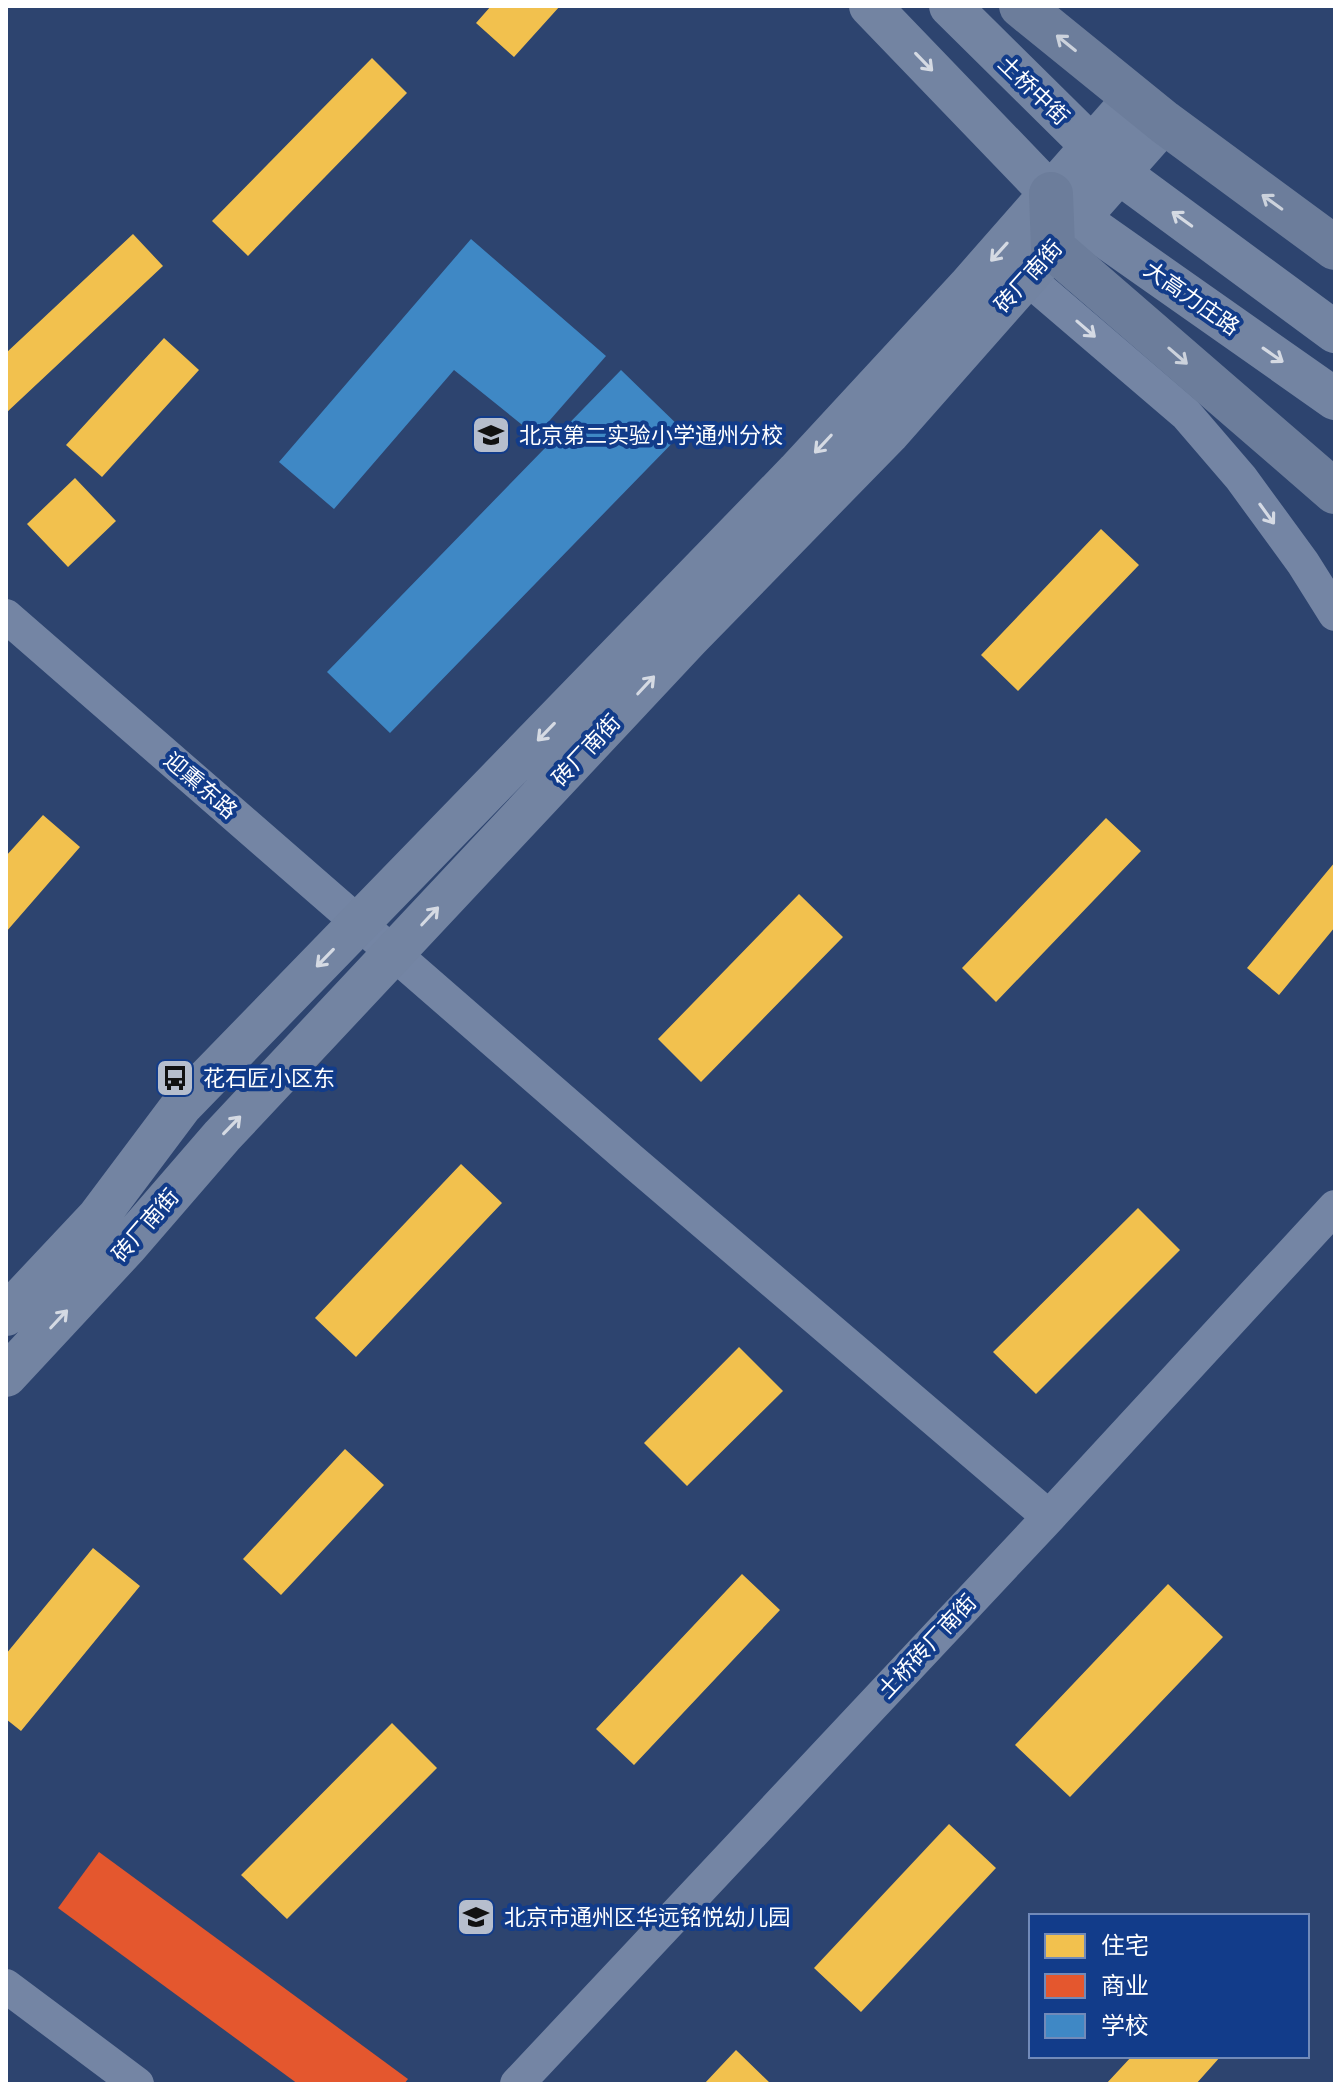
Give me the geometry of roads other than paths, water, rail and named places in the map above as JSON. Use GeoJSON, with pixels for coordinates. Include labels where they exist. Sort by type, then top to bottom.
{"type":"FeatureCollection","features":[{"type":"Feature","properties":{"kind":"highway"},"geometry":{"type":"LineString","coordinates":[[1021,6],[1149,110],[1335,248]]}},
{"type":"Feature","properties":{"kind":"highway"},"geometry":{"type":"LineString","coordinates":[[1053,235],[1335,492]]}},
{"type":"Feature","properties":{"kind":"main road","name":"大高力庄路"},"geometry":{"type":"LineString","coordinates":[[870,6],[1053,235],[1335,399]]}},
{"type":"Feature","properties":{"kind":"main road","name":"土桥中街"},"geometry":{"type":"LineString","coordinates":[[950,6],[1106,160]]}},
{"type":"Feature","properties":{"kind":"main road","name":"砖厂南街"},"geometry":{"type":"LineString","coordinates":[[6,1376],[126,1247],[222,1136],[689,638],[889,433],[1053,235],[1106,160],[1149,110]]}},
{"type":"Feature","properties":{"kind":"main road"},"geometry":{"type":"LineString","coordinates":[[1106,160],[1335,332]]}},
{"type":"Feature","properties":{"kind":"main road","name":"砖厂南街"},"geometry":{"type":"LineString","coordinates":[[6,1315],[98,1217],[182,1105],[787,483],[1053,235]]}},
{"type":"Feature","properties":{"kind":"street"},"geometry":{"type":"LineString","coordinates":[[1053,235],[1186,414],[1241,478],[1303,563],[1335,614]]}},
{"type":"Feature","properties":{"kind":"street","name":"迎熏东路"},"geometry":{"type":"LineString","coordinates":[[6,616],[643,1170],[1049,1517]]}},
{"type":"Feature","properties":{"kind":"street","name":"土桥砖厂南街"},"geometry":{"type":"LineString","coordinates":[[517,2084],[1335,1207]]}},
{"type":"Feature","properties":{"kind":"street"},"geometry":{"type":"LineString","coordinates":[[6,1986],[137,2084]]}},
{"type":"Feature","properties":{"kind":"place","name":"北京第二实验小学通州分校"},"geometry":{"type":"Point","coordinates":[491,435]}},
{"type":"Feature","properties":{"kind":"place","name":"花石匠小区东"},"geometry":{"type":"Point","coordinates":[175,1078]}},
{"type":"Feature","properties":{"kind":"place","name":"北京市通州区华远铭悦幼儿园"},"geometry":{"type":"Point","coordinates":[476,1917]}}]}
